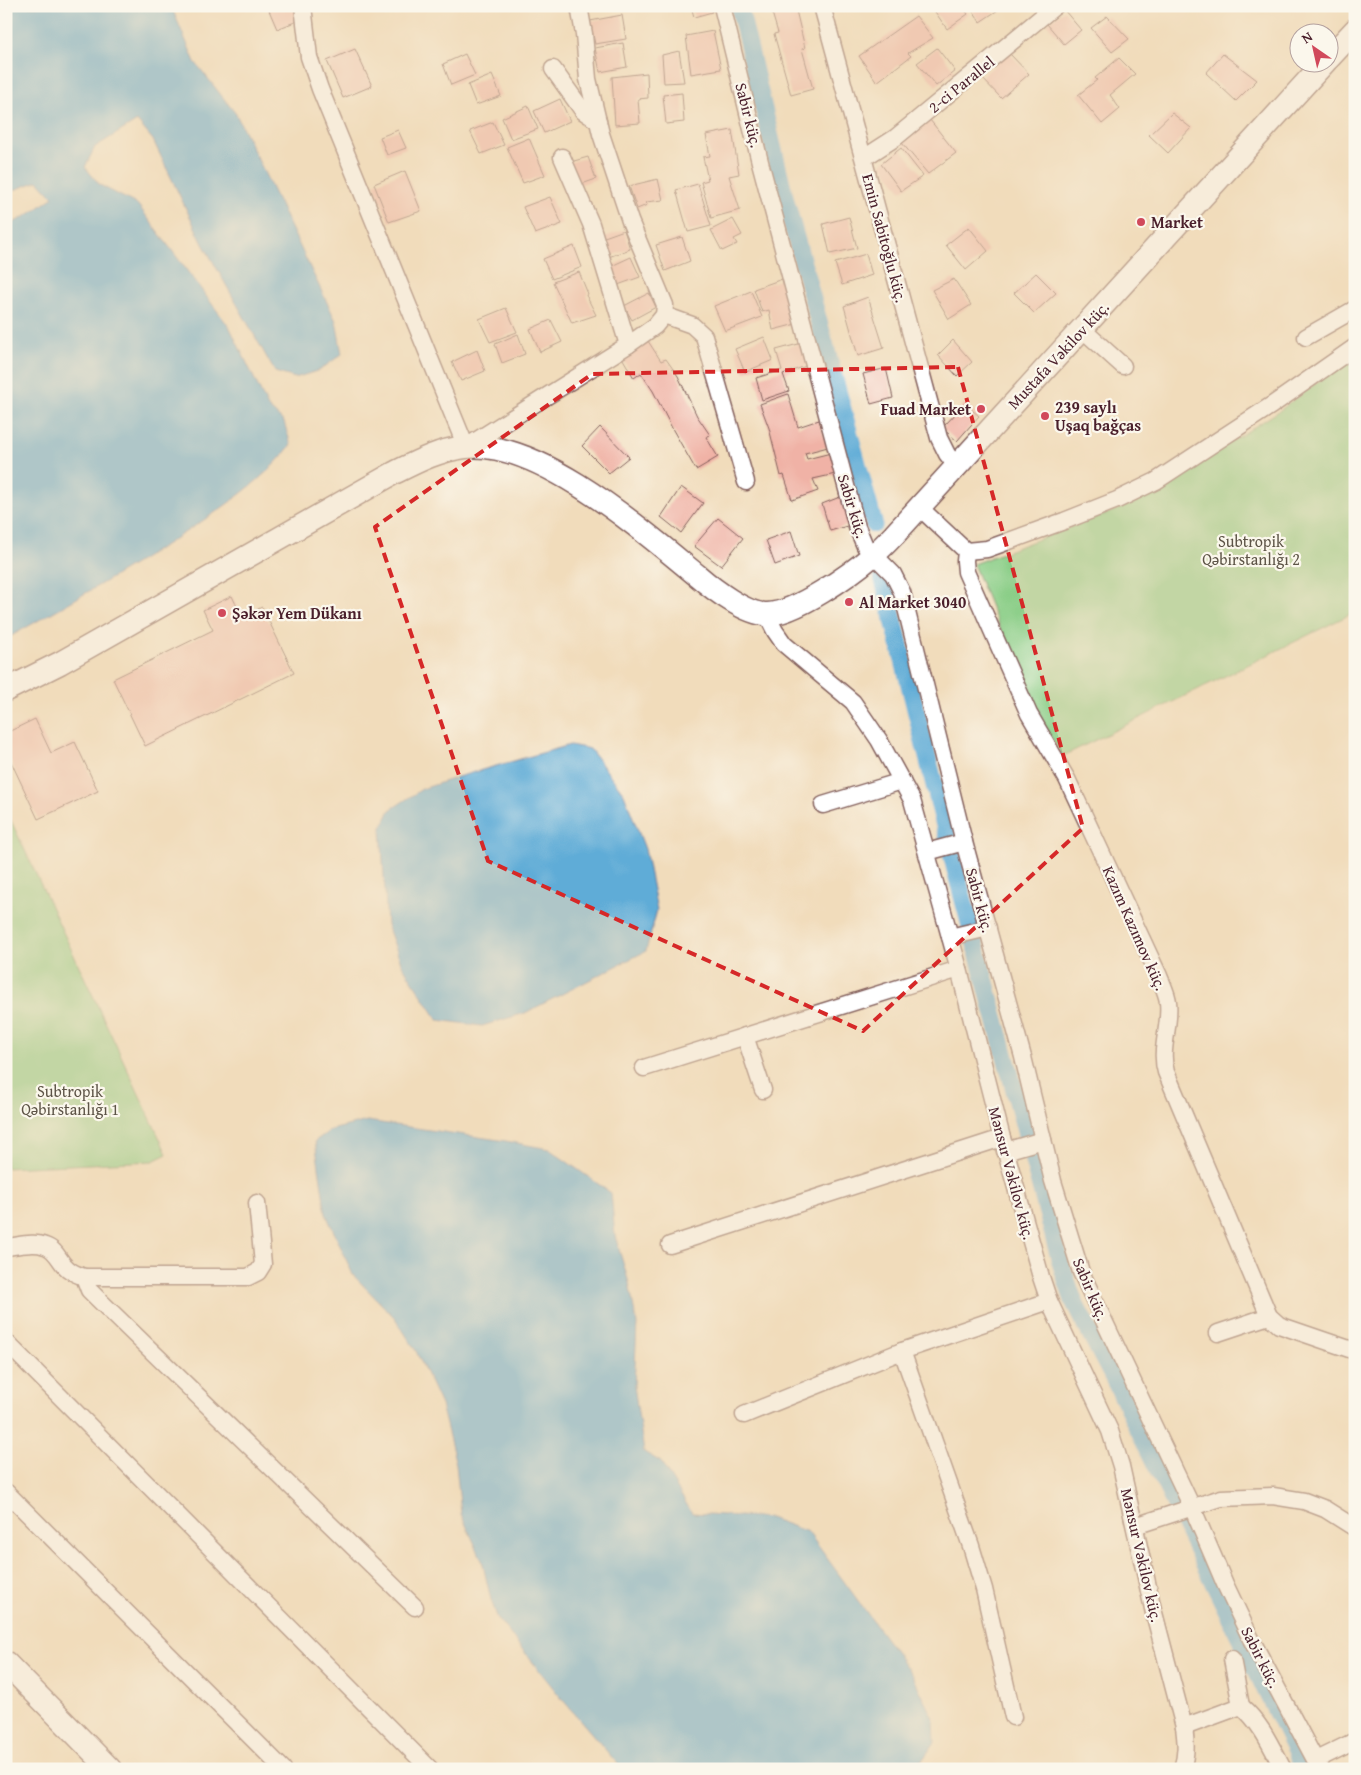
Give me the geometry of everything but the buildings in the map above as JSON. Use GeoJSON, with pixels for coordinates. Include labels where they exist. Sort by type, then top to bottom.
{"type":"FeatureCollection","features":[{"type":"Feature","properties":{"kind":"street"},"geometry":{"type":"LineString","coordinates":[[303,6],[309,57],[320,89],[466,447]]}},
{"type":"Feature","properties":{"kind":"street"},"geometry":{"type":"LineString","coordinates":[[466,447],[628,345],[655,326],[664,315],[665,305],[630,221],[598,122],[588,79],[584,34],[579,6]]}},
{"type":"Feature","properties":{"kind":"street","name":"Sabir küç."},"geometry":{"type":"LineString","coordinates":[[722,6],[760,162],[857,527],[861,539],[893,574],[902,592],[964,842],[1023,1057],[1054,1181],[1081,1272],[1192,1507],[1251,1639],[1318,1765]]}},
{"type":"Feature","properties":{"kind":"street","name":"Emin Sabitoğlu küç."},"geometry":{"type":"LineString","coordinates":[[822,6],[939,438],[956,466]]}},
{"type":"Feature","properties":{"kind":"street","name":"2-ci Parallel"},"geometry":{"type":"LineString","coordinates":[[864,158],[895,138],[1055,6]]}},
{"type":"Feature","properties":{"kind":"street"},"geometry":{"type":"LineString","coordinates":[[1338,48],[1355,30]]}},
{"type":"Feature","properties":{"kind":"street"},"geometry":{"type":"LineString","coordinates":[[553,68],[583,110],[598,122]]}},
{"type":"Feature","properties":{"kind":"street","name":"Mustafa Vəkilov küç."},"geometry":{"type":"LineString","coordinates":[[767,614],[787,609],[805,600],[851,572],[874,555],[1316,72]]}},
{"type":"Feature","properties":{"kind":"street"},"geometry":{"type":"LineString","coordinates":[[562,158],[591,224],[628,345]]}},
{"type":"Feature","properties":{"kind":"street"},"geometry":{"type":"LineString","coordinates":[[1306,337],[1355,309]]}},
{"type":"Feature","properties":{"kind":"street"},"geometry":{"type":"LineString","coordinates":[[664,315],[692,325],[704,336],[746,482]]}},
{"type":"Feature","properties":{"kind":"street"},"geometry":{"type":"LineString","coordinates":[[1082,329],[1123,366]]}},
{"type":"Feature","properties":{"kind":"street"},"geometry":{"type":"LineString","coordinates":[[919,507],[966,551],[987,549],[1064,521],[1117,500],[1156,481],[1272,405],[1355,347]]}},
{"type":"Feature","properties":{"kind":"street"},"geometry":{"type":"LineString","coordinates":[[6,690],[76,654],[418,460],[466,447],[514,454],[542,464],[560,474],[648,535],[732,601],[749,610],[767,614]]}},
{"type":"Feature","properties":{"kind":"street","name":"Kazım Kazımov küç."},"geometry":{"type":"LineString","coordinates":[[966,551],[966,572],[1028,714],[1067,779],[1159,976],[1168,1000],[1164,1065],[1166,1072],[1269,1316]]}},
{"type":"Feature","properties":{"kind":"street","name":"Mənsur Vəkilov küç."},"geometry":{"type":"LineString","coordinates":[[767,614],[784,644],[852,702],[879,740],[912,800],[959,969],[1032,1250],[1049,1301],[1110,1431],[1121,1466],[1153,1609],[1184,1727],[1187,1743],[1182,1769]]}},
{"type":"Feature","properties":{"kind":"street"},"geometry":{"type":"LineString","coordinates":[[824,805],[902,781]]}},
{"type":"Feature","properties":{"kind":"street"},"geometry":{"type":"LineString","coordinates":[[927,852],[964,842]]}},
{"type":"Feature","properties":{"kind":"street"},"geometry":{"type":"LineString","coordinates":[[950,937],[988,928]]}},
{"type":"Feature","properties":{"kind":"street"},"geometry":{"type":"LineString","coordinates":[[644,1068],[959,969]]}},
{"type":"Feature","properties":{"kind":"street"},"geometry":{"type":"LineString","coordinates":[[745,1036],[762,1090]]}},
{"type":"Feature","properties":{"kind":"street"},"geometry":{"type":"LineString","coordinates":[[670,1245],[1004,1145],[1043,1140]]}},
{"type":"Feature","properties":{"kind":"street"},"geometry":{"type":"LineString","coordinates":[[6,1247],[35,1244],[45,1245],[72,1272],[84,1277],[248,1277],[258,1272],[263,1264],[257,1204]]}},
{"type":"Feature","properties":{"kind":"street"},"geometry":{"type":"LineString","coordinates":[[84,1277],[89,1290],[97,1298],[415,1607]]}},
{"type":"Feature","properties":{"kind":"street"},"geometry":{"type":"LineString","coordinates":[[744,1414],[902,1351],[1049,1301]]}},
{"type":"Feature","properties":{"kind":"street"},"geometry":{"type":"LineString","coordinates":[[1218,1333],[1269,1316],[1279,1325],[1355,1351]]}},
{"type":"Feature","properties":{"kind":"street"},"geometry":{"type":"LineString","coordinates":[[6,1342],[430,1769]]}},
{"type":"Feature","properties":{"kind":"street"},"geometry":{"type":"LineString","coordinates":[[902,1351],[971,1546],[984,1589],[1013,1717]]}},
{"type":"Feature","properties":{"kind":"street"},"geometry":{"type":"LineString","coordinates":[[6,1492],[283,1769]]}},
{"type":"Feature","properties":{"kind":"street"},"geometry":{"type":"LineString","coordinates":[[1135,1526],[1221,1498],[1273,1496],[1304,1501],[1326,1509],[1355,1528]]}},
{"type":"Feature","properties":{"kind":"street"},"geometry":{"type":"LineString","coordinates":[[1232,1659],[1241,1706],[1260,1725],[1283,1769]]}},
{"type":"Feature","properties":{"kind":"street"},"geometry":{"type":"LineString","coordinates":[[6,1663],[110,1769]]}},
{"type":"Feature","properties":{"kind":"street"},"geometry":{"type":"LineString","coordinates":[[1184,1727],[1241,1706]]}},
{"type":"Feature","properties":{"kind":"street"},"geometry":{"type":"LineString","coordinates":[[1318,1765],[1355,1741]]}},
{"type":"Feature","properties":{"kind":"highlighted area"},"geometry":{"type":"Polygon","coordinates":[[[958,367],[1083,828],[863,1031],[488,861],[375,527],[592,374],[958,367]]]}},
{"type":"Feature","properties":{"kind":"green space","name":"Subtropik Qəbirstanlığı 2"},"geometry":{"type":"Polygon","coordinates":[[[1355,354],[1355,612],[1063,756],[1033,708],[973,564],[1135,503],[1279,411],[1355,354]]]}},
{"type":"Feature","properties":{"kind":"green space","name":"Subtropik Qəbirstanlığı 1"},"geometry":{"type":"Polygon","coordinates":[[[6,810],[167,1154],[153,1161],[6,1168],[6,810]]]}},
{"type":"Feature","properties":{"kind":"water"},"geometry":{"type":"Polygon","coordinates":[[[6,6],[171,6],[195,62],[236,114],[336,321],[342,354],[320,370],[295,378],[275,372],[203,244],[153,140],[137,121],[95,147],[85,167],[100,185],[138,205],[230,328],[268,407],[284,422],[291,445],[251,486],[221,509],[132,566],[6,639],[6,227],[34,211],[53,197],[38,181],[6,193],[6,6]]]}},
{"type":"Feature","properties":{"kind":"water"},"geometry":{"type":"Polygon","coordinates":[[[570,745],[590,749],[624,794],[645,849],[657,910],[646,951],[525,1013],[482,1026],[438,1020],[402,965],[387,925],[381,829],[390,810],[422,789],[570,745]]]}},
{"type":"Feature","properties":{"kind":"water"},"geometry":{"type":"Polygon","coordinates":[[[367,1121],[549,1149],[611,1193],[615,1236],[629,1283],[637,1324],[634,1386],[644,1452],[661,1462],[692,1513],[770,1518],[808,1532],[913,1676],[934,1720],[935,1742],[923,1759],[909,1769],[622,1769],[562,1699],[498,1619],[491,1600],[482,1560],[461,1514],[456,1464],[441,1405],[416,1351],[395,1318],[353,1275],[326,1214],[315,1141],[331,1130],[367,1121]]]}},
{"type":"Feature","properties":{"kind":"waterway"},"geometry":{"type":"LineString","coordinates":[[739,6],[786,202],[874,524]]}},
{"type":"Feature","properties":{"kind":"waterway"},"geometry":{"type":"LineString","coordinates":[[883,578],[957,876],[1061,1264],[1074,1302],[1117,1385],[1304,1769]]}},
{"type":"Feature","properties":{"kind":"place","name":"Market"},"geometry":{"type":"Point","coordinates":[1141,222]}},
{"type":"Feature","properties":{"kind":"place","name":"Fuad Market"},"geometry":{"type":"Point","coordinates":[981,409]}},
{"type":"Feature","properties":{"kind":"place","name":"239 saylı Uşaq bağças"},"geometry":{"type":"Point","coordinates":[1045,416]}},
{"type":"Feature","properties":{"kind":"place","name":"Al Market 3040"},"geometry":{"type":"Point","coordinates":[849,602]}},
{"type":"Feature","properties":{"kind":"place","name":"Şəkər Yem Dükanı"},"geometry":{"type":"Point","coordinates":[222,613]}}]}
